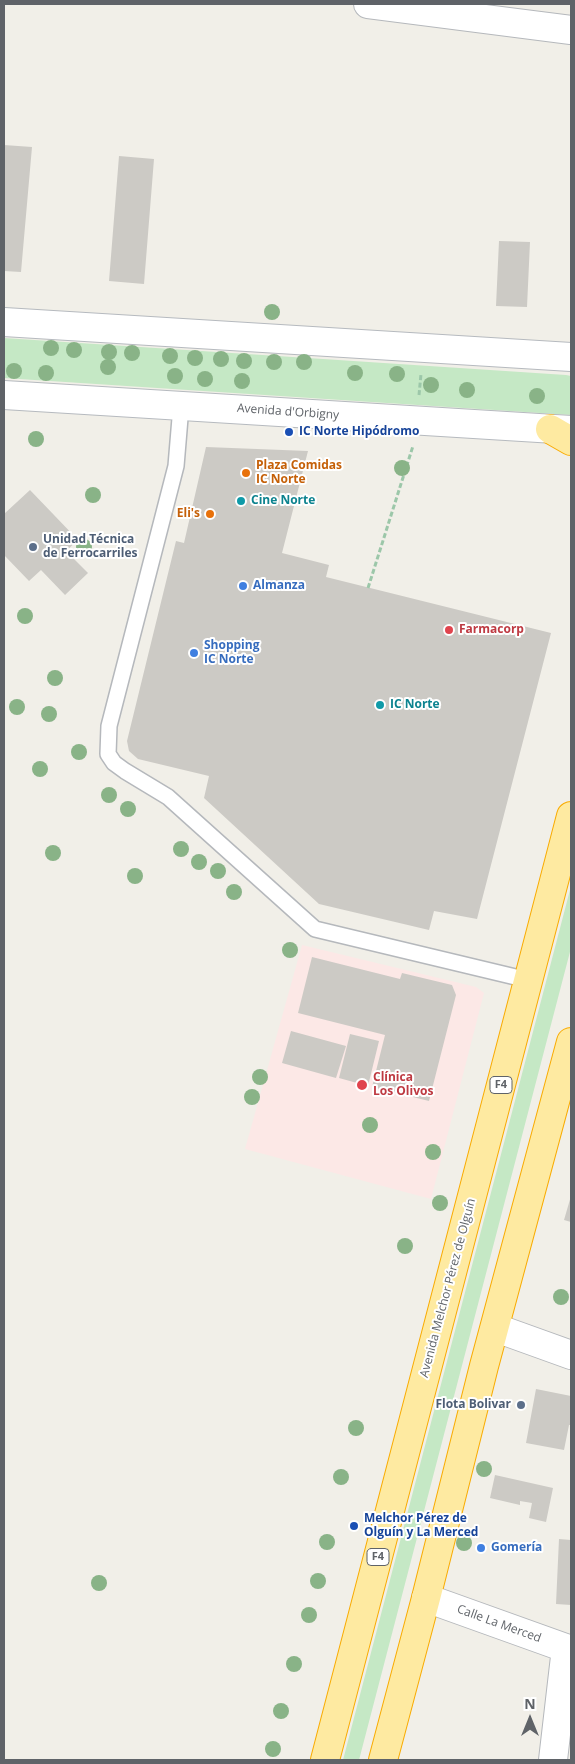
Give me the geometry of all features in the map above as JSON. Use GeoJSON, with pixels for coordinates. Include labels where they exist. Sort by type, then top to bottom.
{"type":"FeatureCollection","features":[{"type":"Feature","properties":{"kind":"highway","name":"Avenida Melchor Pérez de Olguín"},"geometry":{"type":"LineString","coordinates":[[324,1760],[571,816]]}},
{"type":"Feature","properties":{"kind":"highway"},"geometry":{"type":"LineString","coordinates":[[383,1760],[484,1366],[496,1328],[571,1045]]}},
{"type":"Feature","properties":{"kind":"main road"},"geometry":{"type":"LineString","coordinates":[[368,4],[571,30]]}},
{"type":"Feature","properties":{"kind":"main road"},"geometry":{"type":"LineString","coordinates":[[4,322],[571,357]]}},
{"type":"Feature","properties":{"kind":"main road","name":"Avenida d'Orbigny"},"geometry":{"type":"LineString","coordinates":[[4,395],[258,410],[564,434]]}},
{"type":"Feature","properties":{"kind":"main road"},"geometry":{"type":"LineString","coordinates":[[496,1328],[571,1354]]}},
{"type":"Feature","properties":{"kind":"main road","name":"Calle La Merced"},"geometry":{"type":"LineString","coordinates":[[426,1598],[569,1649]]}},
{"type":"Feature","properties":{"kind":"main road"},"geometry":{"type":"LineString","coordinates":[[553,1760],[569,1649]]}},
{"type":"Feature","properties":{"kind":"lane"},"geometry":{"type":"LineString","coordinates":[[181,406],[176,466],[109,726],[108,754],[114,763],[125,771],[168,797],[315,928],[528,980]]}},
{"type":"Feature","properties":{"kind":"path"},"geometry":{"type":"LineString","coordinates":[[419,399],[421,372]]}},
{"type":"Feature","properties":{"kind":"path"},"geometry":{"type":"LineString","coordinates":[[368,588],[415,440]]}},
{"type":"Feature","properties":{"kind":"shaded area","name":"Clínica Los Olivos"},"geometry":{"type":"Polygon","coordinates":[[[302,945],[476,987],[484,993],[431,1199],[245,1149],[302,945]]]}},
{"type":"Feature","properties":{"kind":"green space"},"geometry":{"type":"Polygon","coordinates":[[[4,338],[566,375],[571,376],[571,415],[4,378],[4,338]]]}},
{"type":"Feature","properties":{"kind":"green space"},"geometry":{"type":"Polygon","coordinates":[[[571,886],[571,948],[359,1760],[343,1760],[571,886]]]}},
{"type":"Feature","properties":{"kind":"building"},"geometry":{"type":"Polygon","coordinates":[[[4,145],[32,147],[21,272],[4,271],[4,145]]]}},
{"type":"Feature","properties":{"kind":"building"},"geometry":{"type":"Polygon","coordinates":[[[119,156],[154,159],[144,284],[109,281],[119,156]]]}},
{"type":"Feature","properties":{"kind":"building"},"geometry":{"type":"Polygon","coordinates":[[[499,241],[530,242],[527,307],[496,306],[499,241]]]}},
{"type":"Feature","properties":{"kind":"building","name":"IC Norte"},"geometry":{"type":"Polygon","coordinates":[[[206,447],[308,451],[282,553],[329,565],[326,577],[551,633],[477,919],[434,911],[429,930],[319,904],[204,798],[209,776],[138,759],[129,751],[127,741],[176,541],[184,543],[206,447]]]}},
{"type":"Feature","properties":{"kind":"building"},"geometry":{"type":"Polygon","coordinates":[[[30,490],[78,540],[66,551],[88,573],[65,595],[41,570],[29,581],[4,555],[4,514],[30,490]]]}},
{"type":"Feature","properties":{"kind":"building"},"geometry":{"type":"Polygon","coordinates":[[[312,957],[400,979],[402,973],[452,985],[456,995],[429,1101],[372,1087],[385,1035],[298,1013],[312,957]]]}},
{"type":"Feature","properties":{"kind":"building"},"geometry":{"type":"Polygon","coordinates":[[[291,1031],[346,1046],[336,1078],[282,1063],[291,1031]]]}},
{"type":"Feature","properties":{"kind":"building"},"geometry":{"type":"Polygon","coordinates":[[[350,1034],[379,1041],[368,1086],[339,1078],[350,1034]]]}},
{"type":"Feature","properties":{"kind":"building"},"geometry":{"type":"Polygon","coordinates":[[[571,1196],[571,1222],[564,1220],[571,1196]]]}},
{"type":"Feature","properties":{"kind":"building"},"geometry":{"type":"Polygon","coordinates":[[[536,1389],[571,1396],[571,1425],[569,1425],[564,1450],[526,1443],[536,1389]]]}},
{"type":"Feature","properties":{"kind":"building"},"geometry":{"type":"Polygon","coordinates":[[[495,1475],[553,1488],[546,1522],[529,1518],[532,1503],[520,1501],[520,1505],[490,1498],[495,1475]]]}},
{"type":"Feature","properties":{"kind":"building"},"geometry":{"type":"Polygon","coordinates":[[[559,1539],[571,1540],[571,1605],[556,1604],[559,1539]]]}},
{"type":"Feature","properties":{"kind":"place","name":"IC Norte Hipódromo"},"geometry":{"type":"Point","coordinates":[289,432]}},
{"type":"Feature","properties":{"kind":"place","name":"Plaza Comidas IC Norte"},"geometry":{"type":"Point","coordinates":[246,473]}},
{"type":"Feature","properties":{"kind":"place","name":"Cine Norte"},"geometry":{"type":"Point","coordinates":[241,501]}},
{"type":"Feature","properties":{"kind":"place","name":"Eli's"},"geometry":{"type":"Point","coordinates":[210,514]}},
{"type":"Feature","properties":{"kind":"place","name":"Unidad Técnica de Ferrocarriles"},"geometry":{"type":"Point","coordinates":[33,547]}},
{"type":"Feature","properties":{"kind":"place","name":"Almanza"},"geometry":{"type":"Point","coordinates":[243,586]}},
{"type":"Feature","properties":{"kind":"place","name":"Farmacorp"},"geometry":{"type":"Point","coordinates":[449,630]}},
{"type":"Feature","properties":{"kind":"place","name":"Shopping IC Norte"},"geometry":{"type":"Point","coordinates":[194,653]}},
{"type":"Feature","properties":{"kind":"place","name":"IC Norte"},"geometry":{"type":"Point","coordinates":[380,705]}},
{"type":"Feature","properties":{"kind":"place","name":"Clínica Los Olivos"},"geometry":{"type":"Point","coordinates":[362,1085]}},
{"type":"Feature","properties":{"kind":"place","name":"Flota Bolivar"},"geometry":{"type":"Point","coordinates":[521,1405]}},
{"type":"Feature","properties":{"kind":"place","name":"Melchor Pérez de Olguín y La Merced"},"geometry":{"type":"Point","coordinates":[354,1526]}},
{"type":"Feature","properties":{"kind":"place","name":"Gomería"},"geometry":{"type":"Point","coordinates":[481,1548]}}]}
